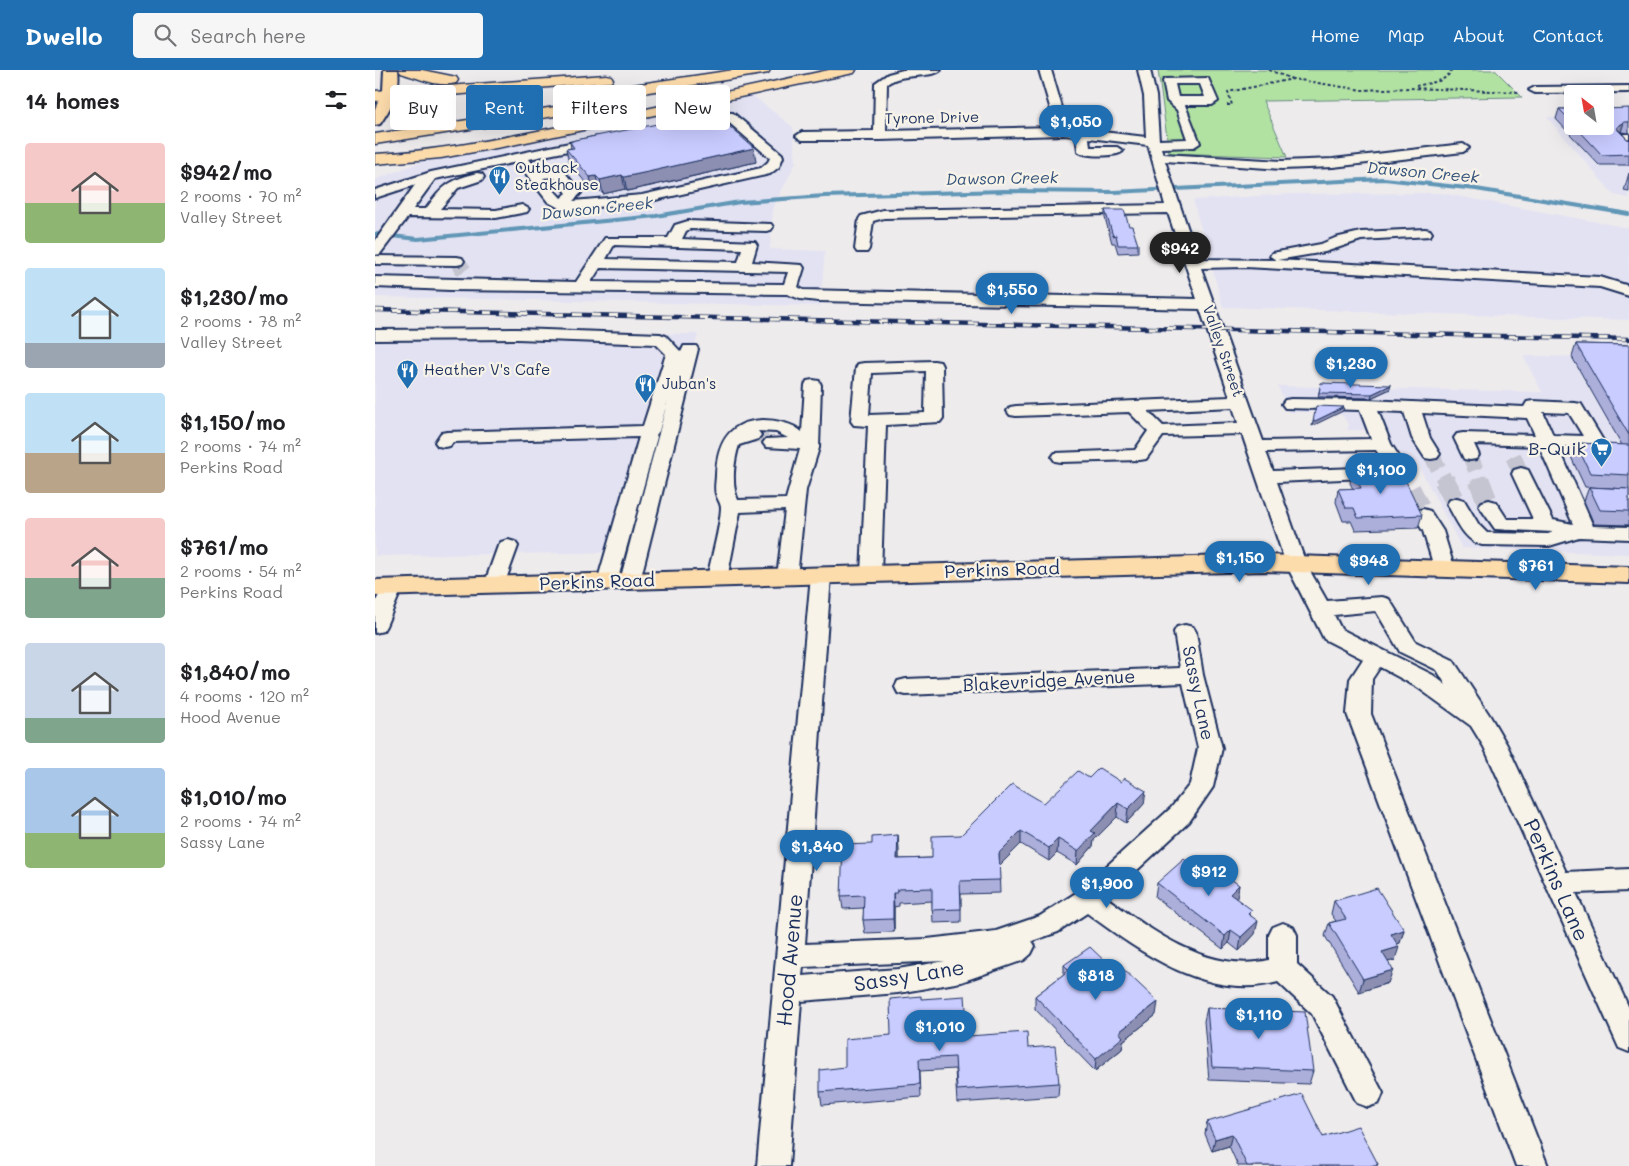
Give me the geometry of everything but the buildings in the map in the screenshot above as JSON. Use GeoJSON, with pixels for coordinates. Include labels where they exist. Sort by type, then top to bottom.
{"type":"FeatureCollection","features":[{"type":"Feature","properties":{"kind":"highway"},"geometry":{"type":"LineString","coordinates":[[406,70],[433,78],[539,83]]}},
{"type":"Feature","properties":{"kind":"highway"},"geometry":{"type":"LineString","coordinates":[[382,95],[633,77],[700,70]]}},
{"type":"Feature","properties":{"kind":"highway"},"geometry":{"type":"LineString","coordinates":[[456,122],[763,70]]}},
{"type":"Feature","properties":{"kind":"highway"},"geometry":{"type":"LineString","coordinates":[[456,122],[834,70]]}},
{"type":"Feature","properties":{"kind":"highway"},"geometry":{"type":"LineString","coordinates":[[375,166],[406,158],[505,142],[607,122],[849,70]]}},
{"type":"Feature","properties":{"kind":"highway"},"geometry":{"type":"LineString","coordinates":[[375,128],[390,127]]}},
{"type":"Feature","properties":{"kind":"highway"},"geometry":{"type":"LineString","coordinates":[[375,139],[415,130]]}},
{"type":"Feature","properties":{"kind":"highway"},"geometry":{"type":"LineString","coordinates":[[375,159],[406,158]]}},
{"type":"Feature","properties":{"kind":"main road"},"geometry":{"type":"LineString","coordinates":[[375,121],[382,95],[392,82],[391,70]]}},
{"type":"Feature","properties":{"kind":"main road","name":"Perkins Road"},"geometry":{"type":"LineString","coordinates":[[384,588],[1160,564],[1444,567],[1629,575]]}},
{"type":"Feature","properties":{"kind":"street"},"geometry":{"type":"LineString","coordinates":[[880,136],[881,83],[886,79],[935,70]]}},
{"type":"Feature","properties":{"kind":"street"},"geometry":{"type":"LineString","coordinates":[[1045,70],[1063,131],[1153,143],[1194,143],[1182,108],[1173,101]]}},
{"type":"Feature","properties":{"kind":"street","name":"Valley Street"},"geometry":{"type":"LineString","coordinates":[[1144,70],[1151,88],[1150,107],[1153,143],[1173,209],[1296,564],[1321,609],[1332,634],[1425,681],[1482,722]]}},
{"type":"Feature","properties":{"kind":"street"},"geometry":{"type":"LineString","coordinates":[[1531,91],[1629,89]]}},
{"type":"Feature","properties":{"kind":"street"},"geometry":{"type":"LineString","coordinates":[[520,157],[553,199],[563,206],[643,198],[765,171],[775,164],[777,157],[730,117]]}},
{"type":"Feature","properties":{"kind":"street","name":"Tyrone Drive"},"geometry":{"type":"LineString","coordinates":[[802,136],[1063,131]]}},
{"type":"Feature","properties":{"kind":"street"},"geometry":{"type":"LineString","coordinates":[[1082,134],[1084,151],[1117,151]]}},
{"type":"Feature","properties":{"kind":"street"},"geometry":{"type":"LineString","coordinates":[[375,196],[431,176],[612,138]]}},
{"type":"Feature","properties":{"kind":"street"},"geometry":{"type":"LineString","coordinates":[[1629,138],[1621,138],[1629,145]]}},
{"type":"Feature","properties":{"kind":"street"},"geometry":{"type":"LineString","coordinates":[[1157,157],[1283,165],[1333,163],[1463,148]]}},
{"type":"Feature","properties":{"kind":"street"},"geometry":{"type":"LineString","coordinates":[[430,214],[448,188],[457,182],[492,173],[485,164]]}},
{"type":"Feature","properties":{"kind":"street"},"geometry":{"type":"LineString","coordinates":[[533,174],[558,173],[574,193],[561,205]]}},
{"type":"Feature","properties":{"kind":"street"},"geometry":{"type":"LineString","coordinates":[[375,251],[431,176]]}},
{"type":"Feature","properties":{"kind":"street"},"geometry":{"type":"LineString","coordinates":[[375,196],[403,213],[496,214],[522,209]]}},
{"type":"Feature","properties":{"kind":"street"},"geometry":{"type":"LineString","coordinates":[[862,249],[867,219],[883,214],[1173,209]]}},
{"type":"Feature","properties":{"kind":"street"},"geometry":{"type":"LineString","coordinates":[[673,242],[680,228],[688,225],[765,227]]}},
{"type":"Feature","properties":{"kind":"street"},"geometry":{"type":"LineString","coordinates":[[1245,263],[1325,248],[1340,241],[1361,236],[1425,233]]}},
{"type":"Feature","properties":{"kind":"street"},"geometry":{"type":"LineString","coordinates":[[581,286],[610,241],[750,244],[744,266]]}},
{"type":"Feature","properties":{"kind":"street"},"geometry":{"type":"LineString","coordinates":[[375,260],[581,286],[790,289],[800,294],[818,296],[1206,304]]}},
{"type":"Feature","properties":{"kind":"street"},"geometry":{"type":"LineString","coordinates":[[596,263],[797,268],[790,289]]}},
{"type":"Feature","properties":{"kind":"street"},"geometry":{"type":"LineString","coordinates":[[1192,264],[1245,263],[1600,282],[1629,291]]}},
{"type":"Feature","properties":{"kind":"street"},"geometry":{"type":"LineString","coordinates":[[375,282],[463,272]]}},
{"type":"Feature","properties":{"kind":"street"},"geometry":{"type":"LineString","coordinates":[[375,335],[517,334],[661,338],[674,353],[651,431],[447,437],[443,442]]}},
{"type":"Feature","properties":{"kind":"street"},"geometry":{"type":"LineString","coordinates":[[619,581],[690,349]]}},
{"type":"Feature","properties":{"kind":"street"},"geometry":{"type":"LineString","coordinates":[[934,366],[935,418],[877,420],[860,421],[864,368],[934,366]]}},
{"type":"Feature","properties":{"kind":"street"},"geometry":{"type":"LineString","coordinates":[[787,576],[797,490],[806,446],[813,385]]}},
{"type":"Feature","properties":{"kind":"street"},"geometry":{"type":"LineString","coordinates":[[1015,411],[1240,402]]}},
{"type":"Feature","properties":{"kind":"street"},"geometry":{"type":"LineString","coordinates":[[1291,404],[1367,405],[1534,413]]}},
{"type":"Feature","properties":{"kind":"street"},"geometry":{"type":"LineString","coordinates":[[1367,405],[1382,444],[1410,489]]}},
{"type":"Feature","properties":{"kind":"street"},"geometry":{"type":"LineString","coordinates":[[1133,406],[1158,431],[1250,428]]}},
{"type":"Feature","properties":{"kind":"street"},"geometry":{"type":"LineString","coordinates":[[1470,455],[1463,438],[1510,448],[1545,441],[1595,442],[1575,408],[1533,406],[1545,441],[1577,493],[1583,531]]}},
{"type":"Feature","properties":{"kind":"street"},"geometry":{"type":"LineString","coordinates":[[1411,407],[1421,438],[1431,454]]}},
{"type":"Feature","properties":{"kind":"street"},"geometry":{"type":"LineString","coordinates":[[871,574],[877,420]]}},
{"type":"Feature","properties":{"kind":"street"},"geometry":{"type":"LineString","coordinates":[[717,579],[731,506],[725,493],[726,456],[731,442],[743,429],[779,427],[793,433],[806,446]]}},
{"type":"Feature","properties":{"kind":"street"},"geometry":{"type":"LineString","coordinates":[[1061,457],[1140,455],[1158,431]]}},
{"type":"Feature","properties":{"kind":"street"},"geometry":{"type":"LineString","coordinates":[[619,581],[648,437]]}},
{"type":"Feature","properties":{"kind":"street"},"geometry":{"type":"LineString","coordinates":[[731,442],[739,438],[763,439],[806,446]]}},
{"type":"Feature","properties":{"kind":"street"},"geometry":{"type":"LineString","coordinates":[[1256,447],[1382,444]]}},
{"type":"Feature","properties":{"kind":"street"},"geometry":{"type":"LineString","coordinates":[[1267,477],[1400,472]]}},
{"type":"Feature","properties":{"kind":"street"},"geometry":{"type":"LineString","coordinates":[[1521,474],[1546,525]]}},
{"type":"Feature","properties":{"kind":"street"},"geometry":{"type":"LineString","coordinates":[[731,506],[796,504]]}},
{"type":"Feature","properties":{"kind":"street"},"geometry":{"type":"LineString","coordinates":[[1457,504],[1471,528],[1482,539],[1549,540],[1583,531]]}},
{"type":"Feature","properties":{"kind":"street"},"geometry":{"type":"LineString","coordinates":[[1489,506],[1497,520],[1502,524],[1546,525],[1583,531],[1624,531]]}},
{"type":"Feature","properties":{"kind":"street"},"geometry":{"type":"LineString","coordinates":[[1423,515],[1433,531],[1444,567]]}},
{"type":"Feature","properties":{"kind":"street"},"geometry":{"type":"LineString","coordinates":[[494,585],[507,546]]}},
{"type":"Feature","properties":{"kind":"street","name":"Hood Avenue"},"geometry":{"type":"LineString","coordinates":[[773,1166],[821,575]]}},
{"type":"Feature","properties":{"kind":"street"},"geometry":{"type":"LineString","coordinates":[[375,626],[384,588]]}},
{"type":"Feature","properties":{"kind":"street","name":"Perkins Lane"},"geometry":{"type":"LineString","coordinates":[[1321,609],[1383,604],[1408,647],[1445,665],[1495,745],[1629,1039]]}},
{"type":"Feature","properties":{"kind":"street","name":"Sassy Lane"},"geometry":{"type":"LineString","coordinates":[[787,990],[898,982],[961,970],[1014,952],[1049,924],[1088,899],[1180,815],[1201,787],[1210,748],[1192,675],[1185,632]]}},
{"type":"Feature","properties":{"kind":"street"},"geometry":{"type":"LineString","coordinates":[[1375,657],[1361,679],[1359,714],[1533,1166]]}},
{"type":"Feature","properties":{"kind":"street","name":"Blakevridge Avenue"},"geometry":{"type":"LineString","coordinates":[[906,687],[1192,675]]}},
{"type":"Feature","properties":{"kind":"street"},"geometry":{"type":"LineString","coordinates":[[1557,883],[1629,880]]}},
{"type":"Feature","properties":{"kind":"street"},"geometry":{"type":"LineString","coordinates":[[1088,899],[1146,942],[1181,960],[1208,970],[1254,975],[1283,969]]}},
{"type":"Feature","properties":{"kind":"street","name":"Sassy Lane"},"geometry":{"type":"LineString","coordinates":[[790,956],[927,951],[996,943],[1049,924]]}},
{"type":"Feature","properties":{"kind":"street"},"geometry":{"type":"LineString","coordinates":[[1283,935],[1283,969],[1322,1005],[1368,1093]]}},
{"type":"Feature","properties":{"kind":"path"},"geometry":{"type":"LineString","coordinates":[[1269,70],[1293,79],[1362,90],[1409,88],[1531,91]]}},
{"type":"Feature","properties":{"kind":"path"},"geometry":{"type":"LineString","coordinates":[[1409,88],[1442,80],[1450,74],[1451,70]]}},
{"type":"Feature","properties":{"kind":"path"},"geometry":{"type":"LineString","coordinates":[[1228,92],[1293,79]]}},
{"type":"Feature","properties":{"kind":"shaded area"},"geometry":{"type":"Polygon","coordinates":[[[753,96],[793,127],[796,162],[773,208],[770,249],[825,251],[820,306],[375,297],[375,180],[423,161],[580,130],[646,130],[646,117],[656,115],[656,130],[730,130],[730,101],[753,96]]]}},
{"type":"Feature","properties":{"kind":"shaded area"},"geometry":{"type":"Polygon","coordinates":[[[1629,116],[1629,198],[1614,195],[1547,117],[1564,117],[1564,135],[1614,135],[1614,122],[1629,116]]]}},
{"type":"Feature","properties":{"kind":"shaded area"},"geometry":{"type":"Polygon","coordinates":[[[1441,193],[1629,228],[1629,320],[1223,307],[1193,200],[1291,194],[1441,193]]]}},
{"type":"Feature","properties":{"kind":"shaded area"},"geometry":{"type":"Polygon","coordinates":[[[375,332],[698,334],[638,552],[375,556],[375,332]]]}},
{"type":"Feature","properties":{"kind":"shaded area"},"geometry":{"type":"Polygon","coordinates":[[[1523,356],[1629,357],[1629,554],[1462,548],[1417,463],[1405,463],[1385,430],[1347,430],[1349,426],[1343,416],[1337,413],[1289,412],[1278,386],[1542,392],[1523,356]]]}},
{"type":"Feature","properties":{"kind":"green space"},"geometry":{"type":"Polygon","coordinates":[[[1158,70],[1495,70],[1522,97],[1263,101],[1287,157],[1169,153],[1158,70]]]}},
{"type":"Feature","properties":{"kind":"waterway","name":"Dawson Creek"},"geometry":{"type":"LineString","coordinates":[[375,234],[418,239],[656,216],[740,202],[825,196],[1004,191],[1114,192],[1384,179],[1476,189],[1629,214]]}},
{"type":"Feature","properties":{"kind":"tunnel"},"geometry":{"type":"LineString","coordinates":[[457,261],[464,271]]}},
{"type":"Feature","properties":{"kind":"tunnel"},"geometry":{"type":"LineString","coordinates":[[752,435],[770,433]]}},
{"type":"Feature","properties":{"kind":"tunnel"},"geometry":{"type":"LineString","coordinates":[[1431,454],[1445,481]]}},
{"type":"Feature","properties":{"kind":"tunnel"},"geometry":{"type":"LineString","coordinates":[[1470,455],[1480,481]]}},
{"type":"Feature","properties":{"kind":"tunnel"},"geometry":{"type":"LineString","coordinates":[[1513,456],[1521,474]]}},
{"type":"Feature","properties":{"kind":"tunnel"},"geometry":{"type":"LineString","coordinates":[[1444,480],[1457,504]]}},
{"type":"Feature","properties":{"kind":"tunnel"},"geometry":{"type":"LineString","coordinates":[[1479,480],[1489,506]]}},
{"type":"Feature","properties":{"kind":"tunnel"},"geometry":{"type":"LineString","coordinates":[[1410,489],[1423,515]]}},
{"type":"Feature","properties":{"kind":"railway"},"geometry":{"type":"LineString","coordinates":[[375,310],[1629,339]]}},
{"type":"Feature","properties":{"kind":"place","name":"Outback Steakhouse"},"geometry":{"type":"Point","coordinates":[499,196]}},
{"type":"Feature","properties":{"kind":"place","name":"Heather V's Cafe"},"geometry":{"type":"Point","coordinates":[408,389]}},
{"type":"Feature","properties":{"kind":"place","name":"Juban's"},"geometry":{"type":"Point","coordinates":[646,403]}},
{"type":"Feature","properties":{"kind":"place","name":"B-Quik"},"geometry":{"type":"Point","coordinates":[1602,468]}}]}
